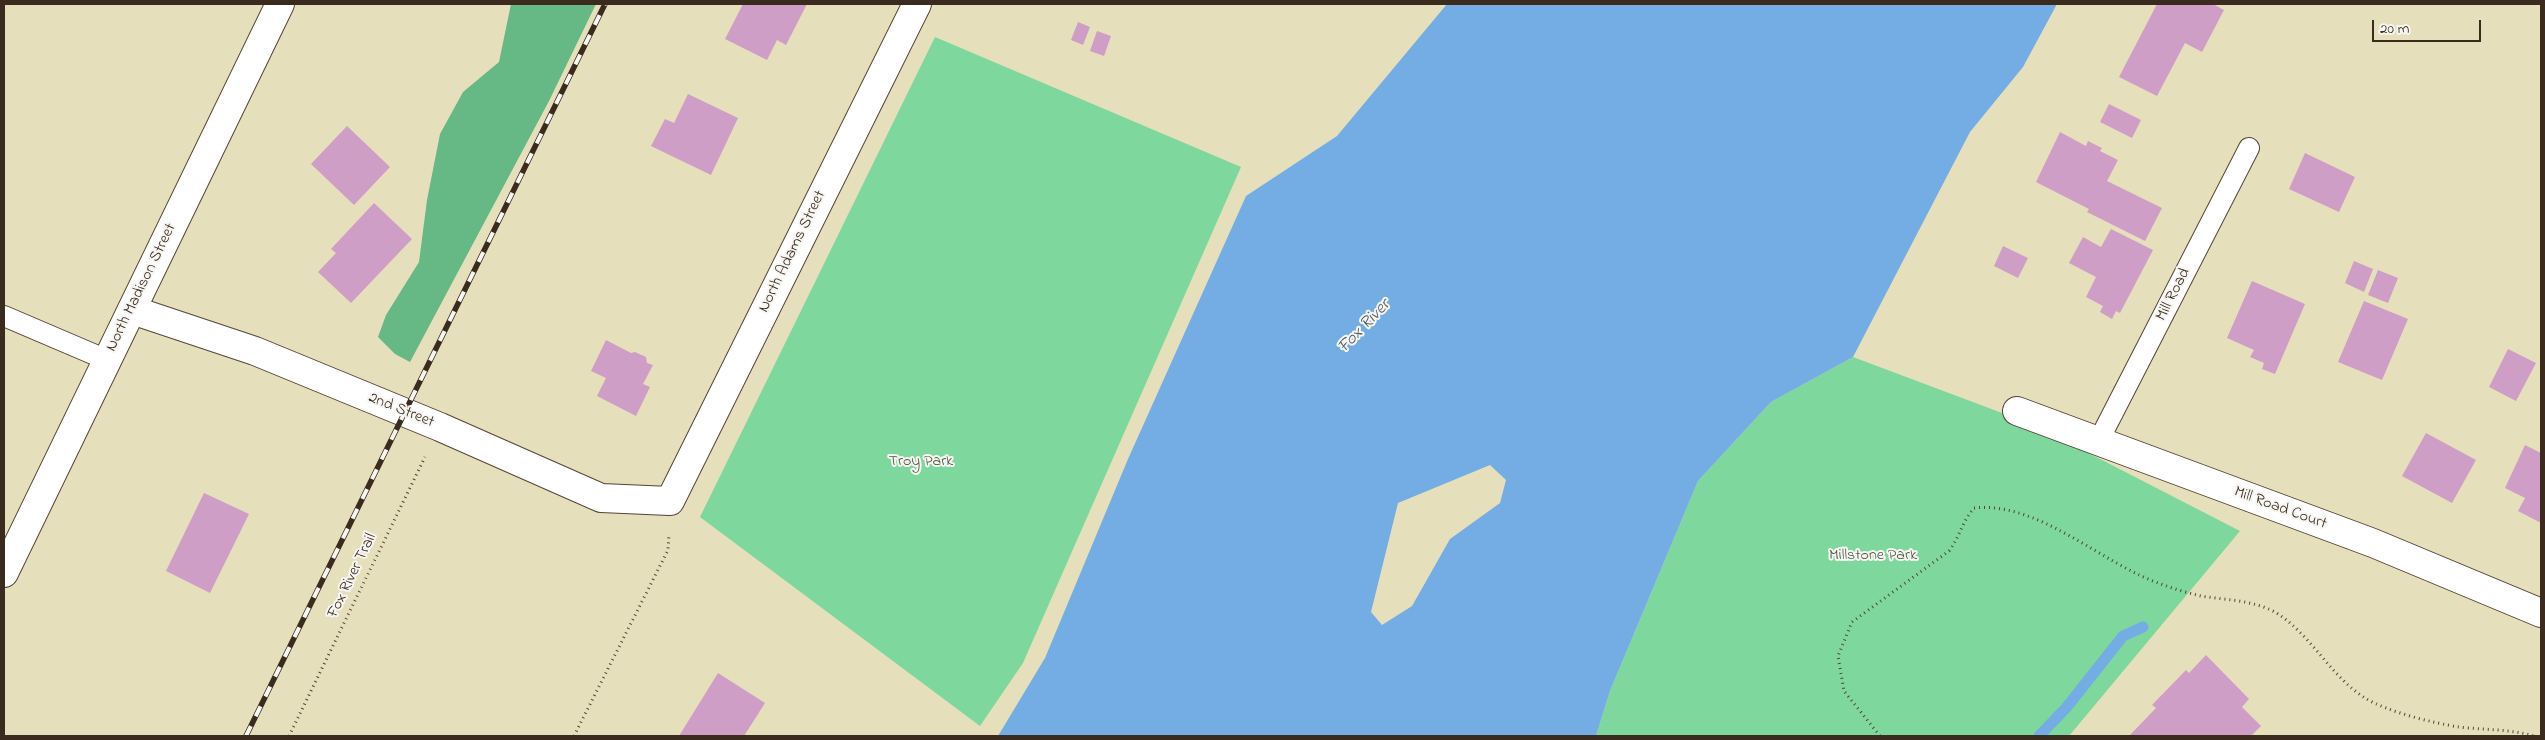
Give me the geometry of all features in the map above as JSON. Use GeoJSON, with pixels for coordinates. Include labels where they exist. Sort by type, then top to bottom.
{"type":"FeatureCollection","features":[{"type":"Feature","properties":{"kind":"street","name":"North Madison Street"},"geometry":{"type":"LineString","coordinates":[[4,573],[280,4]]}},
{"type":"Feature","properties":{"kind":"street","name":"North Adams Street"},"geometry":{"type":"LineString","coordinates":[[670,501],[916,4]]}},
{"type":"Feature","properties":{"kind":"street","name":"2nd Street"},"geometry":{"type":"LineString","coordinates":[[132,310],[255,351],[440,427],[601,498],[670,501]]}},
{"type":"Feature","properties":{"kind":"street","name":"Mill Road Court"},"geometry":{"type":"LineString","coordinates":[[2017,411],[2373,543],[2541,613]]}},
{"type":"Feature","properties":{"kind":"lane","name":"Mill Road"},"geometry":{"type":"LineString","coordinates":[[2098,442],[2249,148]]}},
{"type":"Feature","properties":{"kind":"lane"},"geometry":{"type":"LineString","coordinates":[[4,316],[107,360]]}},
{"type":"Feature","properties":{"kind":"path","name":"Fox River Trail"},"geometry":{"type":"LineString","coordinates":[[288,736],[440,427]]}},
{"type":"Feature","properties":{"kind":"path"},"geometry":{"type":"LineString","coordinates":[[574,736],[668,550],[670,501]]}},
{"type":"Feature","properties":{"kind":"path"},"geometry":{"type":"LineString","coordinates":[[1880,736],[1844,691],[1838,656],[1852,622],[1949,551],[1960,536],[1964,520],[1974,508],[1991,506],[2014,511],[2047,526],[2160,584],[2201,596],[2241,601],[2274,612],[2300,632],[2330,666],[2365,698],[2414,717],[2458,727],[2517,731],[2534,736]]}},
{"type":"Feature","properties":{"kind":"green space"},"geometry":{"type":"Polygon","coordinates":[[[511,4],[596,4],[549,101],[410,362],[395,354],[378,337],[386,315],[419,262],[427,200],[440,134],[463,92],[499,62],[511,4]]]}},
{"type":"Feature","properties":{"kind":"green space","name":"Troy Park"},"geometry":{"type":"Polygon","coordinates":[[[935,37],[1241,167],[1023,663],[980,726],[700,517],[935,37]]]}},
{"type":"Feature","properties":{"kind":"green space","name":"Millstone Park"},"geometry":{"type":"Polygon","coordinates":[[[1853,357],[2034,425],[2240,531],[2069,736],[1596,736],[1610,691],[1698,481],[1771,402],[1853,357]]]}},
{"type":"Feature","properties":{"kind":"water","name":"Fox River"},"geometry":{"type":"Polygon","coordinates":[[[1447,4],[2057,4],[2023,67],[1970,132],[1853,357],[1771,402],[1698,481],[1610,691],[1596,736],[998,736],[1045,658],[1128,459],[1246,196],[1337,136],[1447,4]],[[1490,465],[1398,503],[1371,612],[1382,625],[1412,606],[1450,539],[1500,503],[1506,480],[1490,465]]]}},
{"type":"Feature","properties":{"kind":"building"},"geometry":{"type":"Polygon","coordinates":[[[743,4],[807,4],[786,45],[777,40],[767,60],[725,39],[743,4]]]}},
{"type":"Feature","properties":{"kind":"building"},"geometry":{"type":"Polygon","coordinates":[[[2157,4],[2213,4],[2224,10],[2202,52],[2185,43],[2157,96],[2119,77],[2157,4]]]}},
{"type":"Feature","properties":{"kind":"building"},"geometry":{"type":"Polygon","coordinates":[[[1078,22],[1090,27],[1083,45],[1071,40],[1078,22]]]}},
{"type":"Feature","properties":{"kind":"building"},"geometry":{"type":"Polygon","coordinates":[[[1097,31],[1111,36],[1104,56],[1090,51],[1097,31]]]}},
{"type":"Feature","properties":{"kind":"building"},"geometry":{"type":"Polygon","coordinates":[[[688,94],[738,118],[711,175],[651,146],[665,119],[674,123],[688,94]]]}},
{"type":"Feature","properties":{"kind":"building"},"geometry":{"type":"Polygon","coordinates":[[[2109,104],[2141,120],[2132,138],[2100,122],[2109,104]]]}},
{"type":"Feature","properties":{"kind":"building"},"geometry":{"type":"Polygon","coordinates":[[[347,126],[390,167],[354,205],[311,164],[347,126]]]}},
{"type":"Feature","properties":{"kind":"building"},"geometry":{"type":"Polygon","coordinates":[[[2060,132],[2086,146],[2088,141],[2102,148],[2100,151],[2118,160],[2107,181],[2162,208],[2145,241],[2087,212],[2089,209],[2036,182],[2060,132]]]}},
{"type":"Feature","properties":{"kind":"building"},"geometry":{"type":"Polygon","coordinates":[[[2305,153],[2355,177],[2339,212],[2289,189],[2305,153]]]}},
{"type":"Feature","properties":{"kind":"building"},"geometry":{"type":"Polygon","coordinates":[[[374,203],[412,239],[351,303],[318,272],[336,253],[331,249],[374,203]]]}},
{"type":"Feature","properties":{"kind":"building"},"geometry":{"type":"Polygon","coordinates":[[[2111,229],[2153,250],[2120,313],[2116,311],[2112,319],[2100,312],[2103,306],[2086,297],[2096,277],[2069,263],[2083,237],[2101,247],[2111,229]]]}},
{"type":"Feature","properties":{"kind":"building"},"geometry":{"type":"Polygon","coordinates":[[[2003,246],[2028,258],[2018,278],[1994,266],[2003,246]]]}},
{"type":"Feature","properties":{"kind":"building"},"geometry":{"type":"Polygon","coordinates":[[[2354,261],[2373,269],[2364,292],[2345,283],[2354,261]]]}},
{"type":"Feature","properties":{"kind":"building"},"geometry":{"type":"Polygon","coordinates":[[[2378,270],[2398,278],[2388,303],[2368,295],[2378,270]]]}},
{"type":"Feature","properties":{"kind":"building"},"geometry":{"type":"Polygon","coordinates":[[[2252,281],[2305,304],[2275,374],[2262,369],[2264,363],[2250,357],[2254,350],[2227,338],[2252,281]]]}},
{"type":"Feature","properties":{"kind":"building"},"geometry":{"type":"Polygon","coordinates":[[[2364,301],[2408,319],[2382,380],[2338,362],[2364,301]]]}},
{"type":"Feature","properties":{"kind":"building"},"geometry":{"type":"Polygon","coordinates":[[[606,340],[631,353],[635,352],[646,357],[647,363],[653,365],[643,384],[650,387],[636,416],[597,396],[606,378],[591,371],[606,340]]]}},
{"type":"Feature","properties":{"kind":"building"},"geometry":{"type":"Polygon","coordinates":[[[2508,349],[2536,363],[2516,401],[2489,387],[2508,349]]]}},
{"type":"Feature","properties":{"kind":"building"},"geometry":{"type":"Polygon","coordinates":[[[2426,433],[2476,460],[2452,503],[2402,476],[2426,433]]]}},
{"type":"Feature","properties":{"kind":"building"},"geometry":{"type":"Polygon","coordinates":[[[2525,445],[2541,453],[2541,523],[2518,511],[2525,498],[2505,488],[2525,445]]]}},
{"type":"Feature","properties":{"kind":"building"},"geometry":{"type":"Polygon","coordinates":[[[204,493],[249,514],[210,593],[166,571],[204,493]]]}},
{"type":"Feature","properties":{"kind":"building"},"geometry":{"type":"Polygon","coordinates":[[[2206,655],[2249,699],[2242,707],[2261,726],[2251,736],[2129,736],[2156,708],[2152,705],[2186,670],[2189,673],[2206,655]]]}},
{"type":"Feature","properties":{"kind":"building"},"geometry":{"type":"Polygon","coordinates":[[[718,673],[765,703],[744,736],[679,736],[718,673]]]}},
{"type":"Feature","properties":{"kind":"waterway"},"geometry":{"type":"LineString","coordinates":[[2039,736],[2066,708],[2123,636],[2143,627]]}},
{"type":"Feature","properties":{"kind":"railway"},"geometry":{"type":"LineString","coordinates":[[246,736],[605,4]]}}]}
